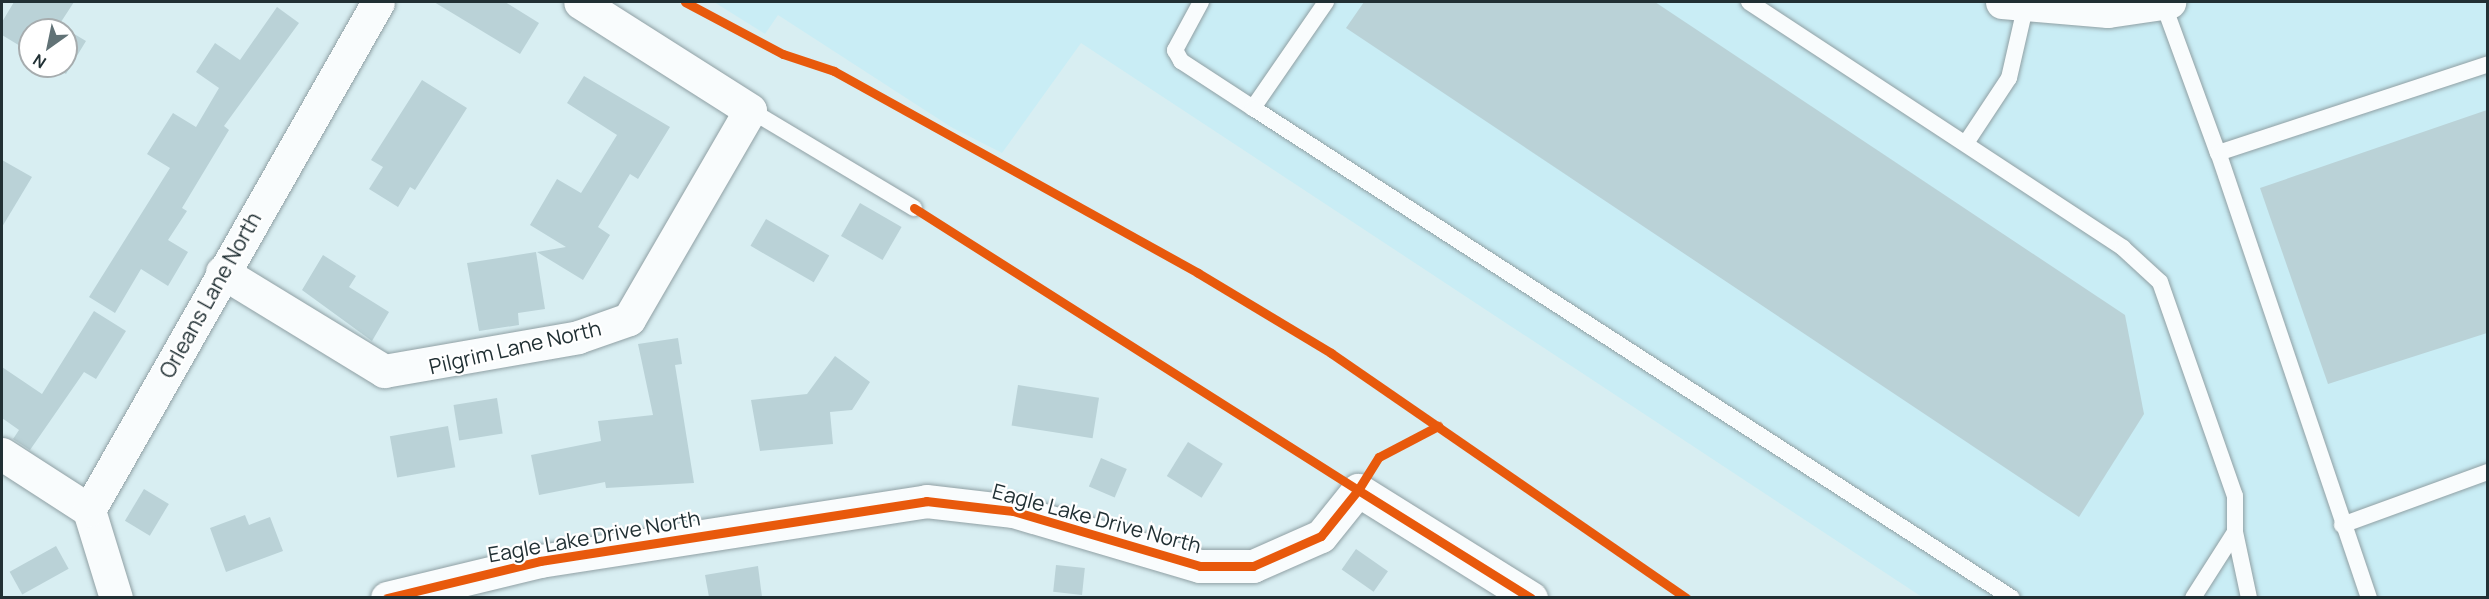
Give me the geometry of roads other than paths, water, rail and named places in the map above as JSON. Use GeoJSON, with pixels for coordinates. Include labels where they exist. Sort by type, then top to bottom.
{"type":"FeatureCollection","features":[{"type":"Feature","properties":{"kind":"street","name":"Orleans Lane North"},"geometry":{"type":"LineString","coordinates":[[89,510],[222,272],[378,2]]}},
{"type":"Feature","properties":{"kind":"street"},"geometry":{"type":"LineString","coordinates":[[580,2],[750,111]]}},
{"type":"Feature","properties":{"kind":"street"},"geometry":{"type":"LineString","coordinates":[[2013,5],[2108,10],[2166,2]]}},
{"type":"Feature","properties":{"kind":"street","name":"Pilgrim Lane North"},"geometry":{"type":"LineString","coordinates":[[222,272],[384,371],[578,337],[629,319],[750,111]]}},
{"type":"Feature","properties":{"kind":"street"},"geometry":{"type":"LineString","coordinates":[[2,454],[89,510],[116,597]]}},
{"type":"Feature","properties":{"kind":"street","name":"Eagle Lake Drive North"},"geometry":{"type":"LineString","coordinates":[[387,597],[540,561],[926,501],[1013,511],[1200,566],[1253,566],[1321,536],[1358,490],[1531,597]]}},
{"type":"Feature","properties":{"kind":"lane"},"geometry":{"type":"LineString","coordinates":[[1201,2],[1175,50],[1181,61],[2013,597]]}},
{"type":"Feature","properties":{"kind":"lane"},"geometry":{"type":"LineString","coordinates":[[1253,108],[1326,2]]}},
{"type":"Feature","properties":{"kind":"lane"},"geometry":{"type":"LineString","coordinates":[[1749,2],[1966,142],[2123,248],[2160,282],[2235,496],[2235,531],[2249,597]]}},
{"type":"Feature","properties":{"kind":"lane"},"geometry":{"type":"LineString","coordinates":[[2166,2],[2342,525],[2369,597]]}},
{"type":"Feature","properties":{"kind":"lane"},"geometry":{"type":"LineString","coordinates":[[1966,142],[2009,78],[2013,5]]}},
{"type":"Feature","properties":{"kind":"lane"},"geometry":{"type":"LineString","coordinates":[[2218,153],[2487,64]]}},
{"type":"Feature","properties":{"kind":"lane"},"geometry":{"type":"LineString","coordinates":[[750,111],[914,208]]}},
{"type":"Feature","properties":{"kind":"lane"},"geometry":{"type":"LineString","coordinates":[[2342,525],[2487,472]]}},
{"type":"Feature","properties":{"kind":"lane"},"geometry":{"type":"LineString","coordinates":[[2193,597],[2235,531]]}}]}
